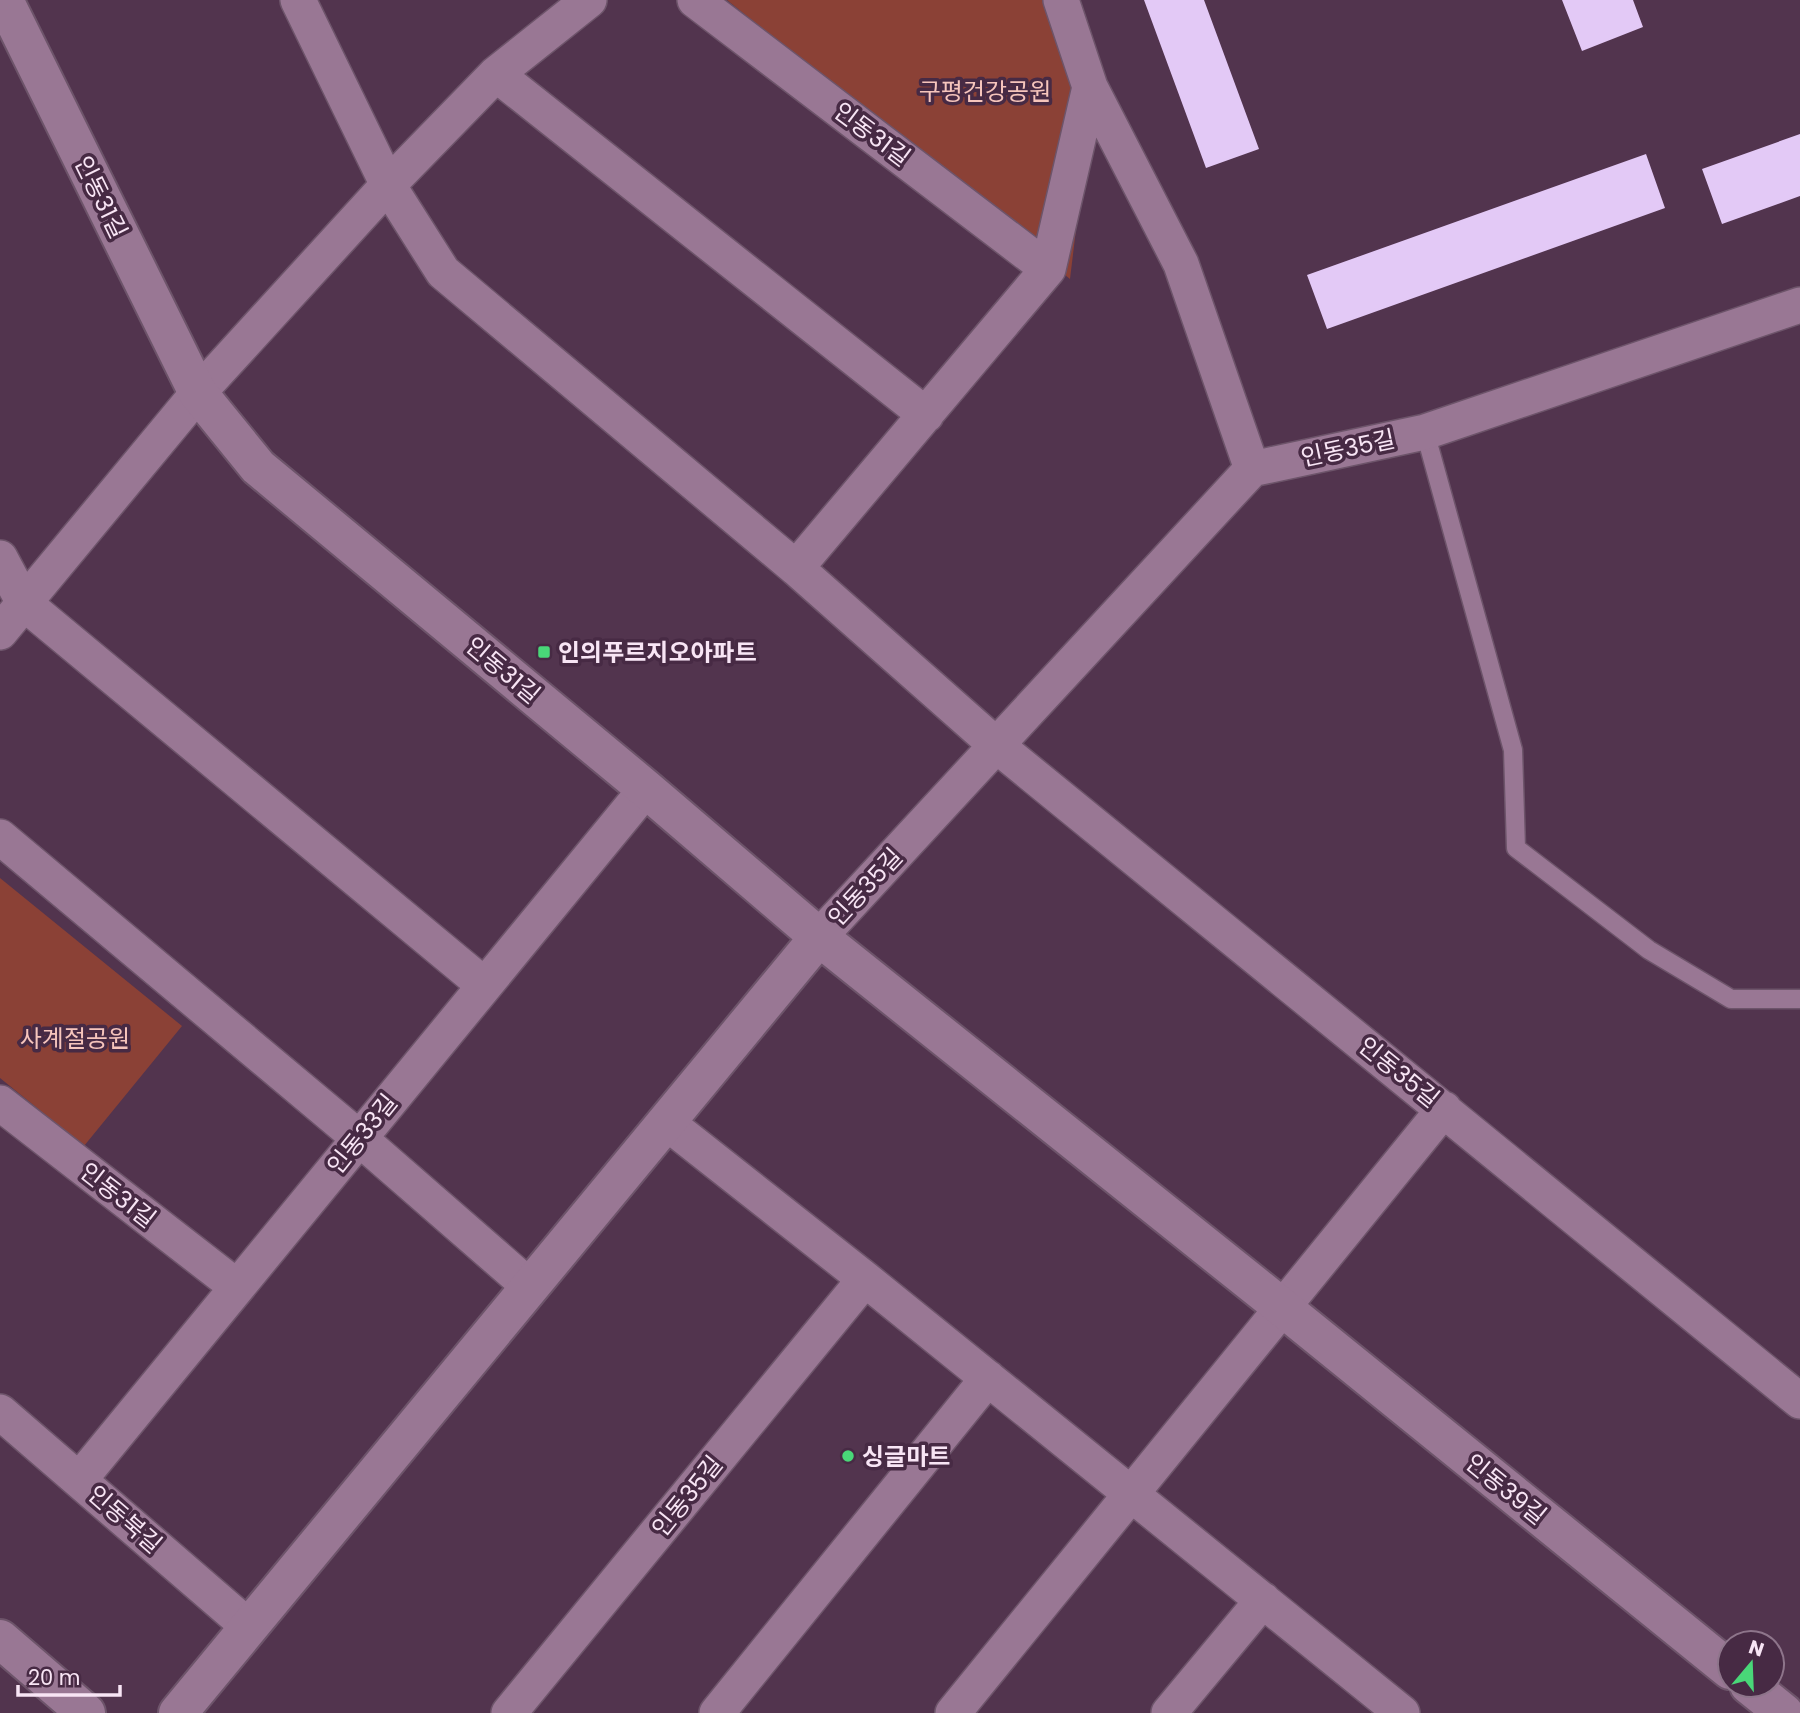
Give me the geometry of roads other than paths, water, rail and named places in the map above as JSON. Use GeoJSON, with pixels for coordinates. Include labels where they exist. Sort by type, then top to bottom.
{"type":"FeatureCollection","features":[{"type":"Feature","properties":{"kind":"street"},"geometry":{"type":"LineString","coordinates":[[298,0],[388,186],[443,272],[796,568],[996,745]]}},
{"type":"Feature","properties":{"kind":"street"},"geometry":{"type":"LineString","coordinates":[[0,632],[198,393],[388,186],[496,74],[589,0]]}},
{"type":"Feature","properties":{"kind":"street","name":"인동31길"},"geometry":{"type":"LineString","coordinates":[[695,0],[1048,269]]}},
{"type":"Feature","properties":{"kind":"street"},"geometry":{"type":"LineString","coordinates":[[1061,0],[1090,87],[1181,264],[1252,469]]}},
{"type":"Feature","properties":{"kind":"street","name":"인동31길"},"geometry":{"type":"LineString","coordinates":[[7,20],[198,393],[258,467],[646,789],[819,937]]}},
{"type":"Feature","properties":{"kind":"street"},"geometry":{"type":"LineString","coordinates":[[496,74],[926,415]]}},
{"type":"Feature","properties":{"kind":"street"},"geometry":{"type":"LineString","coordinates":[[796,568],[1048,269],[1090,87]]}},
{"type":"Feature","properties":{"kind":"street","name":"인동35길"},"geometry":{"type":"LineString","coordinates":[[178,1713],[819,937],[1252,469],[1425,432],[1800,305]]}},
{"type":"Feature","properties":{"kind":"street"},"geometry":{"type":"LineString","coordinates":[[0,558],[24,603],[484,985]]}},
{"type":"Feature","properties":{"kind":"street","name":"인동35길"},"geometry":{"type":"LineString","coordinates":[[996,745],[1800,1401]]}},
{"type":"Feature","properties":{"kind":"street","name":"인동33길"},"geometry":{"type":"LineString","coordinates":[[80,1479],[646,789]]}},
{"type":"Feature","properties":{"kind":"street"},"geometry":{"type":"LineString","coordinates":[[0,837],[359,1138],[530,1287]]}},
{"type":"Feature","properties":{"kind":"street","name":"인동35길"},"geometry":{"type":"LineString","coordinates":[[819,937],[1283,1308]]}},
{"type":"Feature","properties":{"kind":"street","name":"인동31길"},"geometry":{"type":"LineString","coordinates":[[0,1103],[237,1287]]}},
{"type":"Feature","properties":{"kind":"street"},"geometry":{"type":"LineString","coordinates":[[953,1713],[1444,1109]]}},
{"type":"Feature","properties":{"kind":"street"},"geometry":{"type":"LineString","coordinates":[[666,1122],[1263,1600],[1395,1711]]}},
{"type":"Feature","properties":{"kind":"street","name":"인동35길"},"geometry":{"type":"LineString","coordinates":[[509,1713],[865,1279]]}},
{"type":"Feature","properties":{"kind":"street","name":"인동39길"},"geometry":{"type":"LineString","coordinates":[[1283,1308],[1716,1659]]}},
{"type":"Feature","properties":{"kind":"street"},"geometry":{"type":"LineString","coordinates":[[717,1713],[988,1378]]}},
{"type":"Feature","properties":{"kind":"street","name":"인동북길"},"geometry":{"type":"LineString","coordinates":[[0,1412],[249,1627]]}},
{"type":"Feature","properties":{"kind":"street"},"geometry":{"type":"LineString","coordinates":[[1169,1713],[1263,1600]]}},
{"type":"Feature","properties":{"kind":"street"},"geometry":{"type":"LineString","coordinates":[[0,1639],[86,1713]]}},
{"type":"Feature","properties":{"kind":"street"},"geometry":{"type":"LineString","coordinates":[[1766,1699],[1784,1713]]}},
{"type":"Feature","properties":{"kind":"lane"},"geometry":{"type":"LineString","coordinates":[[1425,432],[1513,750],[1516,848],[1650,950],[1731,999],[1800,999]]}},
{"type":"Feature","properties":{"kind":"place","name":"인의푸르지오아파트"},"geometry":{"type":"Point","coordinates":[544,652]}},
{"type":"Feature","properties":{"kind":"place","name":"싱글마트"},"geometry":{"type":"Point","coordinates":[848,1456]}},
{"type":"Feature","properties":{"kind":"park label","name":"구평건강공원"},"geometry":{"type":"Point","coordinates":[985,91]}},
{"type":"Feature","properties":{"kind":"park label","name":"사계절공원"},"geometry":{"type":"Point","coordinates":[75,1038]}}]}
